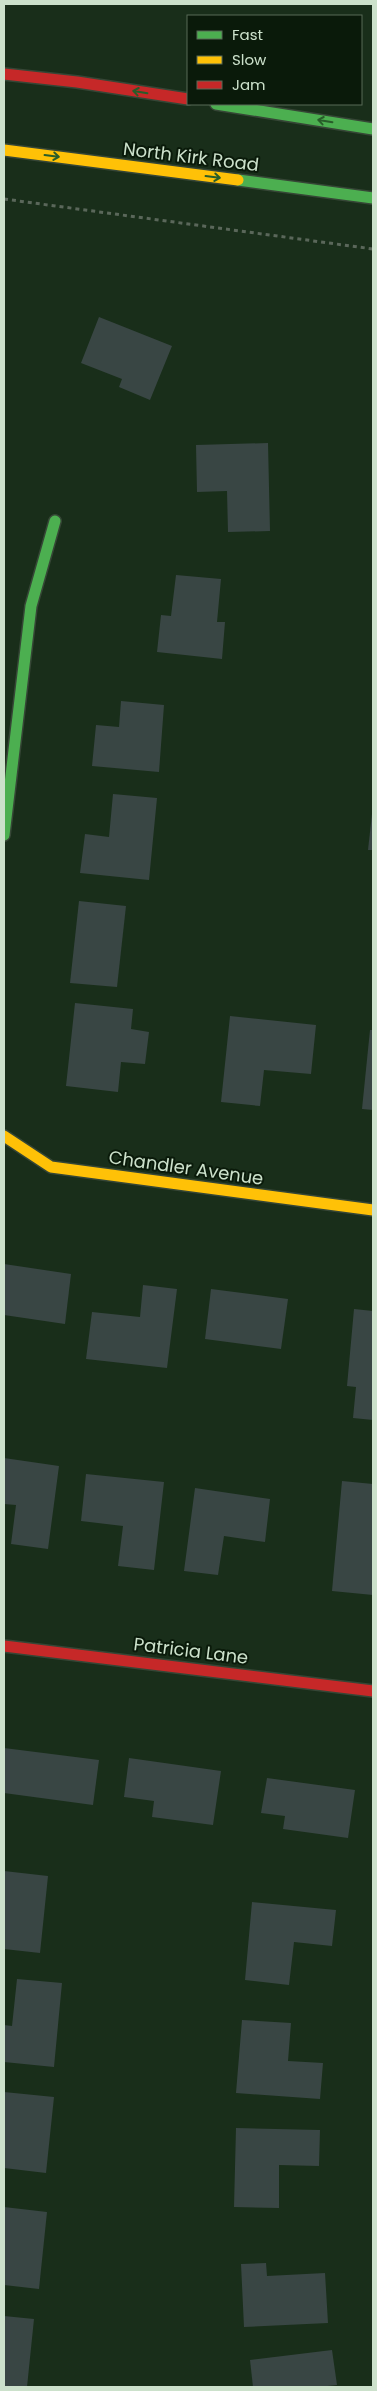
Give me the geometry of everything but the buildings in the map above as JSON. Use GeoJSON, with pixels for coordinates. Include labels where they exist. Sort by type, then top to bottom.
{"type":"FeatureCollection","features":[{"type":"Feature","properties":{"kind":"street"},"geometry":{"type":"LineString","coordinates":[[4,74],[77,82],[187,99]]}},
{"type":"Feature","properties":{"kind":"street"},"geometry":{"type":"LineString","coordinates":[[222,105],[373,129]]}},
{"type":"Feature","properties":{"kind":"street","name":"North Kirk Road"},"geometry":{"type":"LineString","coordinates":[[4,150],[373,198]]}},
{"type":"Feature","properties":{"kind":"street"},"geometry":{"type":"LineString","coordinates":[[4,835],[30,606],[55,521]]}},
{"type":"Feature","properties":{"kind":"street","name":"Chandler Avenue"},"geometry":{"type":"LineString","coordinates":[[4,1136],[51,1167],[373,1210]]}},
{"type":"Feature","properties":{"kind":"street","name":"Patricia Lane"},"geometry":{"type":"LineString","coordinates":[[4,1646],[373,1691]]}},
{"type":"Feature","properties":{"kind":"path"},"geometry":{"type":"LineString","coordinates":[[4,199],[373,249]]}},
{"type":"Feature","properties":{"kind":"traffic: fast"},"geometry":{"type":"LineString","coordinates":[[222,105],[373,129]]}},
{"type":"Feature","properties":{"kind":"traffic: fast"},"geometry":{"type":"LineString","coordinates":[[238,180],[373,198]]}},
{"type":"Feature","properties":{"kind":"traffic: fast"},"geometry":{"type":"LineString","coordinates":[[4,835],[31,606],[55,521]]}},
{"type":"Feature","properties":{"kind":"traffic: slow"},"geometry":{"type":"LineString","coordinates":[[4,150],[238,180]]}},
{"type":"Feature","properties":{"kind":"traffic: slow"},"geometry":{"type":"LineString","coordinates":[[4,1136],[51,1167],[373,1210]]}},
{"type":"Feature","properties":{"kind":"traffic: jam"},"geometry":{"type":"LineString","coordinates":[[4,74],[77,82],[187,99]]}},
{"type":"Feature","properties":{"kind":"traffic: jam"},"geometry":{"type":"LineString","coordinates":[[4,1646],[373,1691]]}}]}
